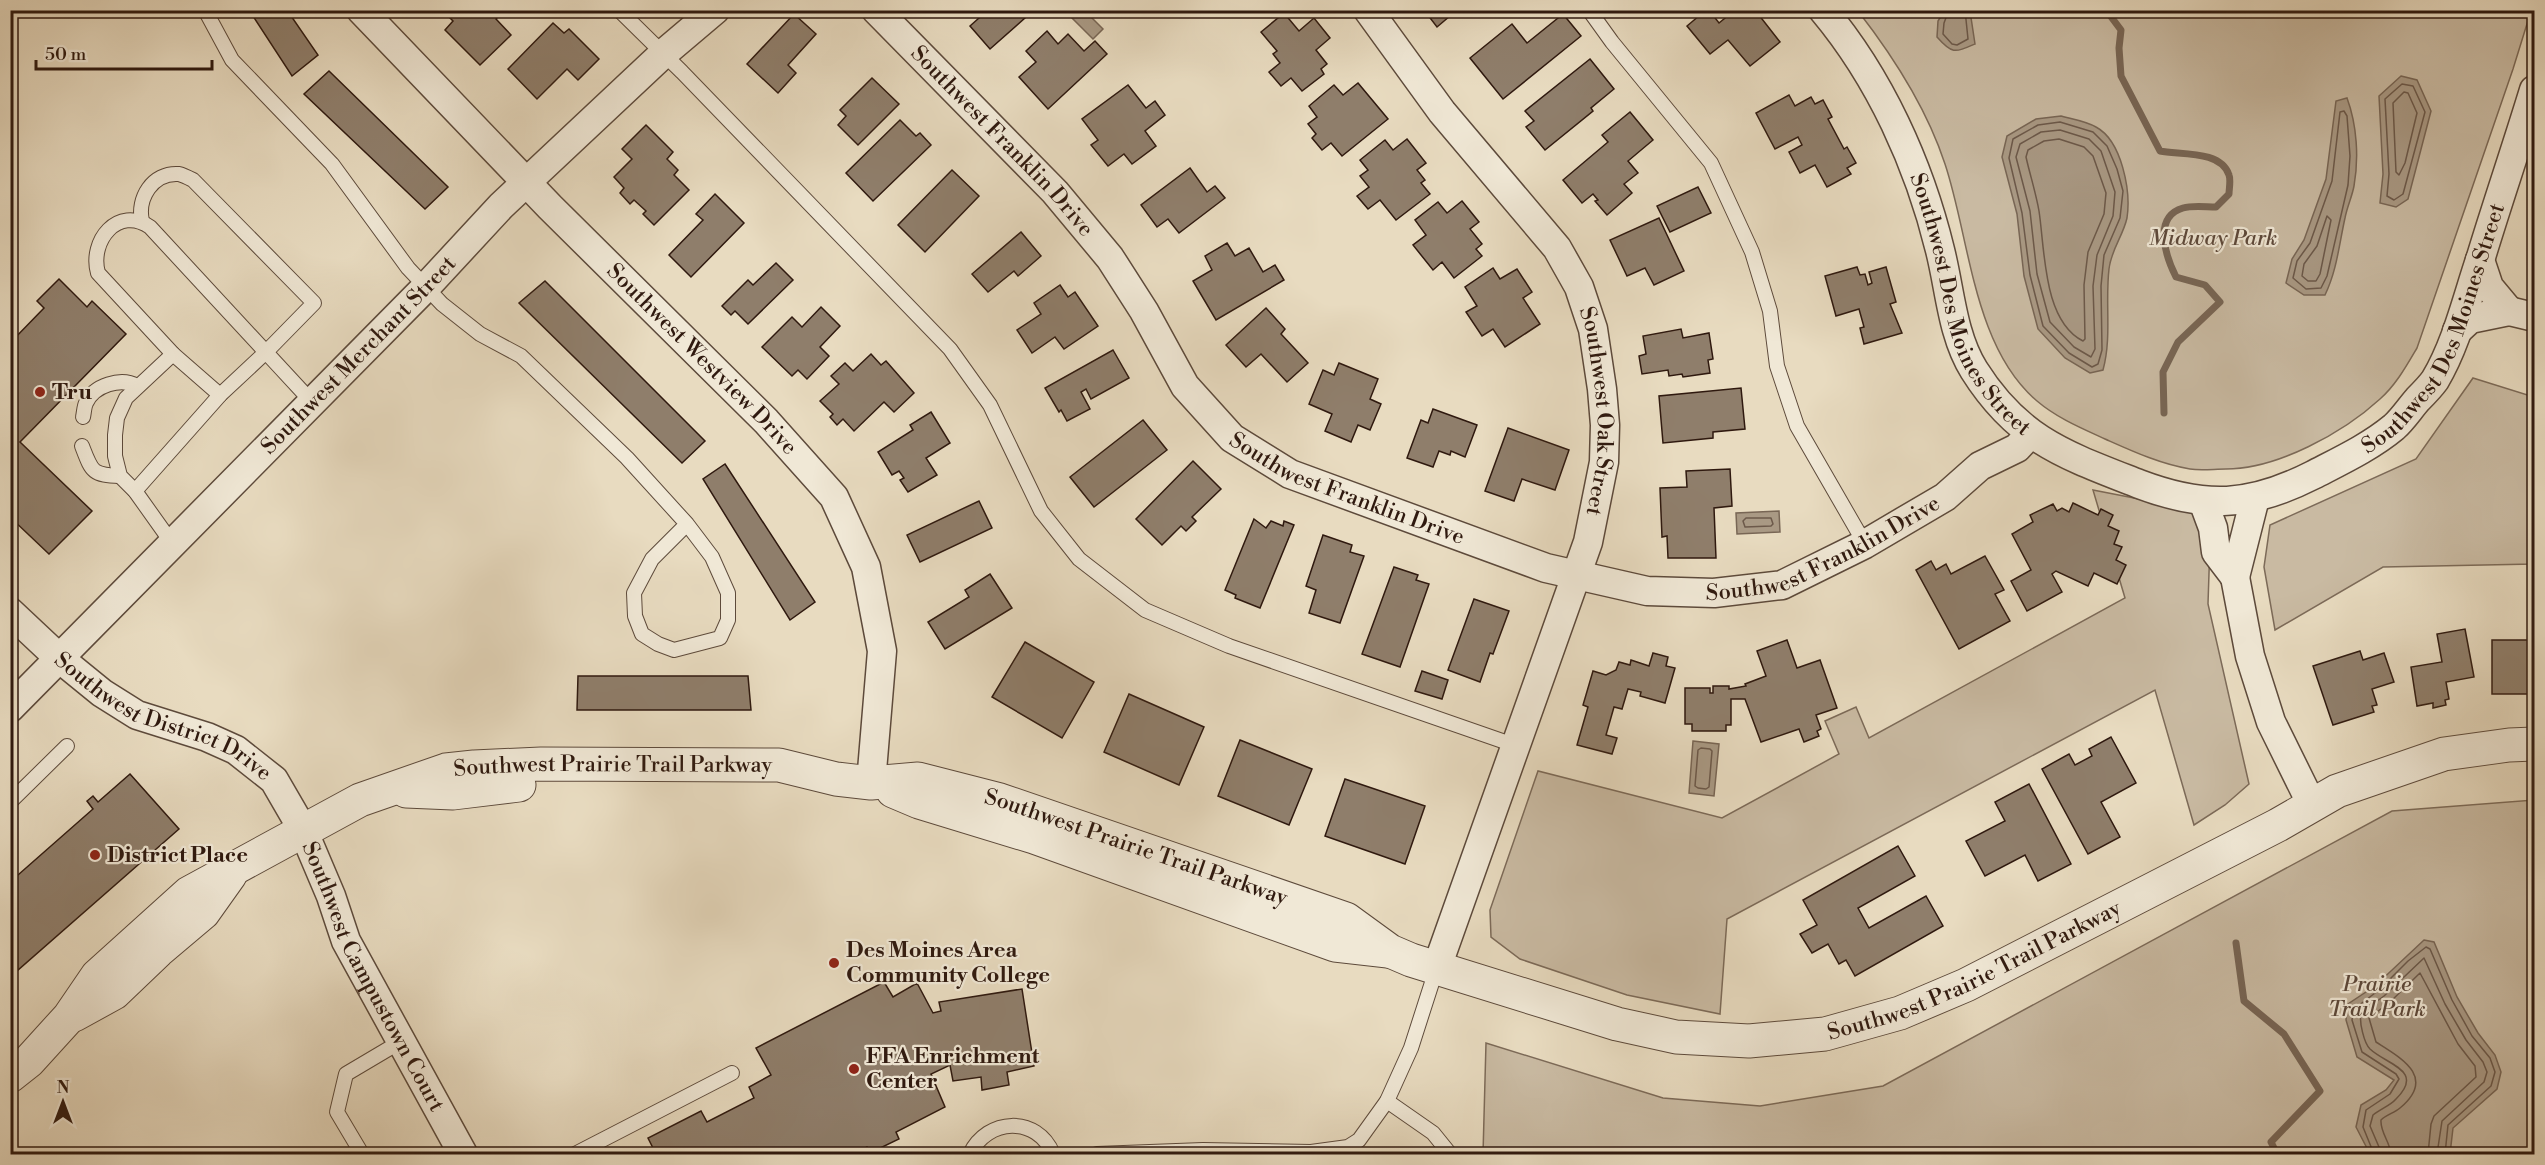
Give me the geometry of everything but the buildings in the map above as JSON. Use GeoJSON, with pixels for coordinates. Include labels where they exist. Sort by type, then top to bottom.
{"type":"FeatureCollection","features":[{"type":"Feature","properties":{"kind":"street","name":"Southwest Westview Drive"},"geometry":{"type":"LineString","coordinates":[[361,10],[526,182],[766,421],[834,497],[866,567],[882,651],[871,783]]}},
{"type":"Feature","properties":{"kind":"street","name":"Southwest Merchant Street"},"geometry":{"type":"LineString","coordinates":[[10,708],[426,287],[526,182],[663,54],[714,10]]}},
{"type":"Feature","properties":{"kind":"street","name":"Southwest Franklin Drive"},"geometry":{"type":"LineString","coordinates":[[876,10],[1055,192],[1110,258],[1144,311],[1185,386],[1232,438],[1290,474],[1545,568],[1576,577],[1647,591],[1714,593],[1782,585],[1865,544],[1945,497],[1980,466],[2016,448],[2030,434]]}},
{"type":"Feature","properties":{"kind":"street","name":"Southwest Oak Street"},"geometry":{"type":"LineString","coordinates":[[1368,10],[1442,112],[1557,248],[1579,286],[1593,329],[1605,425],[1604,462],[1598,503],[1576,577],[1514,745],[1437,967]]}},
{"type":"Feature","properties":{"kind":"street","name":"Southwest Des Moines Street"},"geometry":{"type":"LineString","coordinates":[[1823,10],[1881,95],[1909,156],[1923,191],[1937,240],[1955,324],[1971,366],[1998,405],[2030,434],[2091,465],[2190,500],[2219,502],[2255,498],[2302,481],[2343,460],[2394,426],[2434,381],[2457,331],[2535,90]]}},
{"type":"Feature","properties":{"kind":"street"},"geometry":{"type":"LineString","coordinates":[[2480,260],[2489,287],[2522,314]]}},
{"type":"Feature","properties":{"kind":"street"},"geometry":{"type":"LineString","coordinates":[[2457,331],[2470,319],[2522,314]]}},
{"type":"Feature","properties":{"kind":"street","name":"Southwest Franklin Drive"},"geometry":{"type":"LineString","coordinates":[[1980,466],[1991,447],[1998,405]]}},
{"type":"Feature","properties":{"kind":"street"},"geometry":{"type":"LineString","coordinates":[[2255,498],[2235,577],[2250,656],[2271,722],[2312,805]]}},
{"type":"Feature","properties":{"kind":"street"},"geometry":{"type":"LineString","coordinates":[[2203,501],[2213,528],[2216,552],[2235,577]]}},
{"type":"Feature","properties":{"kind":"street","name":"Southwest District Drive"},"geometry":{"type":"LineString","coordinates":[[10,612],[59,658],[102,693],[137,715],[207,737],[236,750],[274,780],[303,830]]}},
{"type":"Feature","properties":{"kind":"street","name":"Southwest Prairie Trail Parkway"},"geometry":{"type":"LineString","coordinates":[[10,1076],[29,1061],[69,1017],[97,976],[189,893],[360,801],[446,770],[511,764],[779,765],[836,779],[871,783],[918,779],[1000,800],[1346,920],[1390,951],[1617,1024],[1676,1037],[1749,1041],[1825,1034],[1900,1013],[1966,985],[2278,825],[2337,791],[2444,754],[2509,745],[2535,744]]}},
{"type":"Feature","properties":{"kind":"street","name":"Southwest Campustown Court"},"geometry":{"type":"LineString","coordinates":[[303,830],[331,896],[346,941],[399,1042],[463,1155]]}},
{"type":"Feature","properties":{"kind":"lane"},"geometry":{"type":"LineString","coordinates":[[205,10],[232,60],[332,164],[377,228],[426,287],[442,304],[480,334],[521,356],[627,459],[687,524],[712,557],[728,593],[728,620],[720,638],[674,650],[642,634],[635,616],[634,593],[652,559],[687,524]]}},
{"type":"Feature","properties":{"kind":"lane"},"geometry":{"type":"LineString","coordinates":[[619,10],[950,349],[990,405],[1041,511],[1079,560],[1145,610],[1229,646],[1514,745]]}},
{"type":"Feature","properties":{"kind":"lane"},"geometry":{"type":"LineString","coordinates":[[1589,10],[1612,42],[1712,163],[1752,252],[1770,311],[1777,366],[1797,426],[1865,544]]}},
{"type":"Feature","properties":{"kind":"lane"},"geometry":{"type":"LineString","coordinates":[[135,491],[219,395],[266,352],[314,303],[193,180],[178,174],[163,177],[151,185],[139,208],[142,221]]}},
{"type":"Feature","properties":{"kind":"lane"},"geometry":{"type":"LineString","coordinates":[[219,395],[173,354],[98,273],[95,262],[96,252],[104,233],[116,225],[128,220],[142,221],[150,227],[312,402]]}},
{"type":"Feature","properties":{"kind":"lane"},"geometry":{"type":"LineString","coordinates":[[172,543],[135,491],[120,476],[116,456],[117,418],[126,398],[136,386],[173,354]]}},
{"type":"Feature","properties":{"kind":"lane"},"geometry":{"type":"LineString","coordinates":[[83,417],[86,402],[96,392],[111,383],[128,381],[136,386]]}},
{"type":"Feature","properties":{"kind":"lane"},"geometry":{"type":"LineString","coordinates":[[82,446],[90,466],[101,476],[120,476]]}},
{"type":"Feature","properties":{"kind":"lane"},"geometry":{"type":"LineString","coordinates":[[10,802],[67,746]]}},
{"type":"Feature","properties":{"kind":"lane"},"geometry":{"type":"LineString","coordinates":[[1096,1155],[1203,1149],[1311,1152],[1348,1147],[1359,1140],[1387,1101],[1411,1048],[1437,967]]}},
{"type":"Feature","properties":{"kind":"lane"},"geometry":{"type":"LineString","coordinates":[[362,1155],[337,1112],[346,1074],[399,1042]]}},
{"type":"Feature","properties":{"kind":"lane"},"geometry":{"type":"LineString","coordinates":[[575,1155],[732,1073]]}},
{"type":"Feature","properties":{"kind":"lane"},"geometry":{"type":"LineString","coordinates":[[1387,1101],[1433,1133],[1450,1155]]}},
{"type":"Feature","properties":{"kind":"lane"},"geometry":{"type":"LineString","coordinates":[[970,1155],[981,1138],[999,1127],[1010,1125],[1030,1129],[1040,1135],[1053,1155]]}},
{"type":"Feature","properties":{"kind":"green space","name":"Midway Park"},"geometry":{"type":"Polygon","coordinates":[[[1858,11],[2531,11],[2417,348],[2396,381],[2365,412],[2308,447],[2266,463],[2226,469],[2194,470],[2157,460],[2078,427],[2037,401],[2016,378],[1999,352],[1986,322],[1976,290],[1954,194],[1938,143],[1908,84],[1858,11]]]}},
{"type":"Feature","properties":{"kind":"green space"},"geometry":{"type":"Polygon","coordinates":[[[2473,378],[2534,397],[2534,564],[2383,567],[2275,630],[2264,567],[2270,525],[2416,459],[2473,378]]]}},
{"type":"Feature","properties":{"kind":"green space"},"geometry":{"type":"Polygon","coordinates":[[[2093,490],[2211,513],[2208,604],[2249,784],[2225,805],[2194,825],[2155,690],[1727,919],[1720,1014],[1627,995],[1520,959],[1491,937],[1490,910],[1538,771],[1722,818],[1839,754],[1825,721],[1856,707],[1869,738],[2125,598],[2093,490]]]}},
{"type":"Feature","properties":{"kind":"green space","name":"Prairie Trail Park"},"geometry":{"type":"Polygon","coordinates":[[[2534,800],[2534,1154],[1483,1154],[1486,1043],[1663,1098],[1760,1106],[1883,1086],[2392,811],[2534,800]]]}},
{"type":"Feature","properties":{"kind":"water"},"geometry":{"type":"Polygon","coordinates":[[[1080,11],[1085,11],[1103,29],[1093,39],[1072,18],[1080,11]]]}},
{"type":"Feature","properties":{"kind":"water"},"geometry":{"type":"Polygon","coordinates":[[[1944,11],[1970,11],[1975,44],[1954,50],[1942,43],[1937,37],[1938,21],[1944,11]]]}},
{"type":"Feature","properties":{"kind":"water"},"geometry":{"type":"Polygon","coordinates":[[[2401,76],[2417,80],[2431,111],[2408,199],[2396,207],[2380,203],[2383,174],[2379,96],[2401,76]]]}},
{"type":"Feature","properties":{"kind":"water"},"geometry":{"type":"Polygon","coordinates":[[[2347,98],[2356,142],[2356,175],[2353,190],[2335,267],[2325,295],[2304,295],[2286,283],[2292,259],[2304,240],[2326,179],[2336,101],[2347,98]]]}},
{"type":"Feature","properties":{"kind":"water"},"geometry":{"type":"Polygon","coordinates":[[[2061,116],[2088,123],[2105,134],[2112,143],[2123,168],[2128,194],[2127,218],[2109,269],[2106,358],[2103,370],[2090,373],[2065,358],[2038,329],[2024,276],[2017,214],[2002,157],[2007,136],[2036,119],[2061,116]]]}},
{"type":"Feature","properties":{"kind":"water"},"geometry":{"type":"Polygon","coordinates":[[[1779,511],[1780,532],[1737,534],[1736,513],[1779,511]]]}},
{"type":"Feature","properties":{"kind":"water"},"geometry":{"type":"Polygon","coordinates":[[[1693,741],[1719,744],[1714,796],[1689,793],[1693,741]]]}},
{"type":"Feature","properties":{"kind":"water"},"geometry":{"type":"Polygon","coordinates":[[[2424,940],[2434,942],[2457,997],[2478,1033],[2495,1055],[2501,1072],[2497,1089],[2453,1128],[2450,1154],[2370,1154],[2356,1127],[2361,1105],[2386,1090],[2394,1080],[2357,1057],[2346,1020],[2348,1004],[2375,986],[2424,940]]]}},
{"type":"Feature","properties":{"kind":"waterway"},"geometry":{"type":"LineString","coordinates":[[2106,10],[2121,30],[2119,48],[2121,76],[2160,151],[2209,157],[2225,167],[2230,177],[2229,194],[2216,207],[2183,208],[2173,213],[2167,220],[2164,238],[2176,277],[2205,285],[2220,302],[2178,342],[2163,372],[2164,413]]}},
{"type":"Feature","properties":{"kind":"waterway"},"geometry":{"type":"LineString","coordinates":[[2236,943],[2244,1001],[2284,1034],[2320,1091],[2271,1142],[2277,1154]]}},
{"type":"Feature","properties":{"kind":"place","name":"Tru"},"geometry":{"type":"Point","coordinates":[40,392]}},
{"type":"Feature","properties":{"kind":"place","name":"District Place"},"geometry":{"type":"Point","coordinates":[95,855]}},
{"type":"Feature","properties":{"kind":"place","name":"Des Moines Area Community College"},"geometry":{"type":"Point","coordinates":[834,963]}},
{"type":"Feature","properties":{"kind":"place","name":"FFA Enrichment Center"},"geometry":{"type":"Point","coordinates":[854,1069]}}]}
